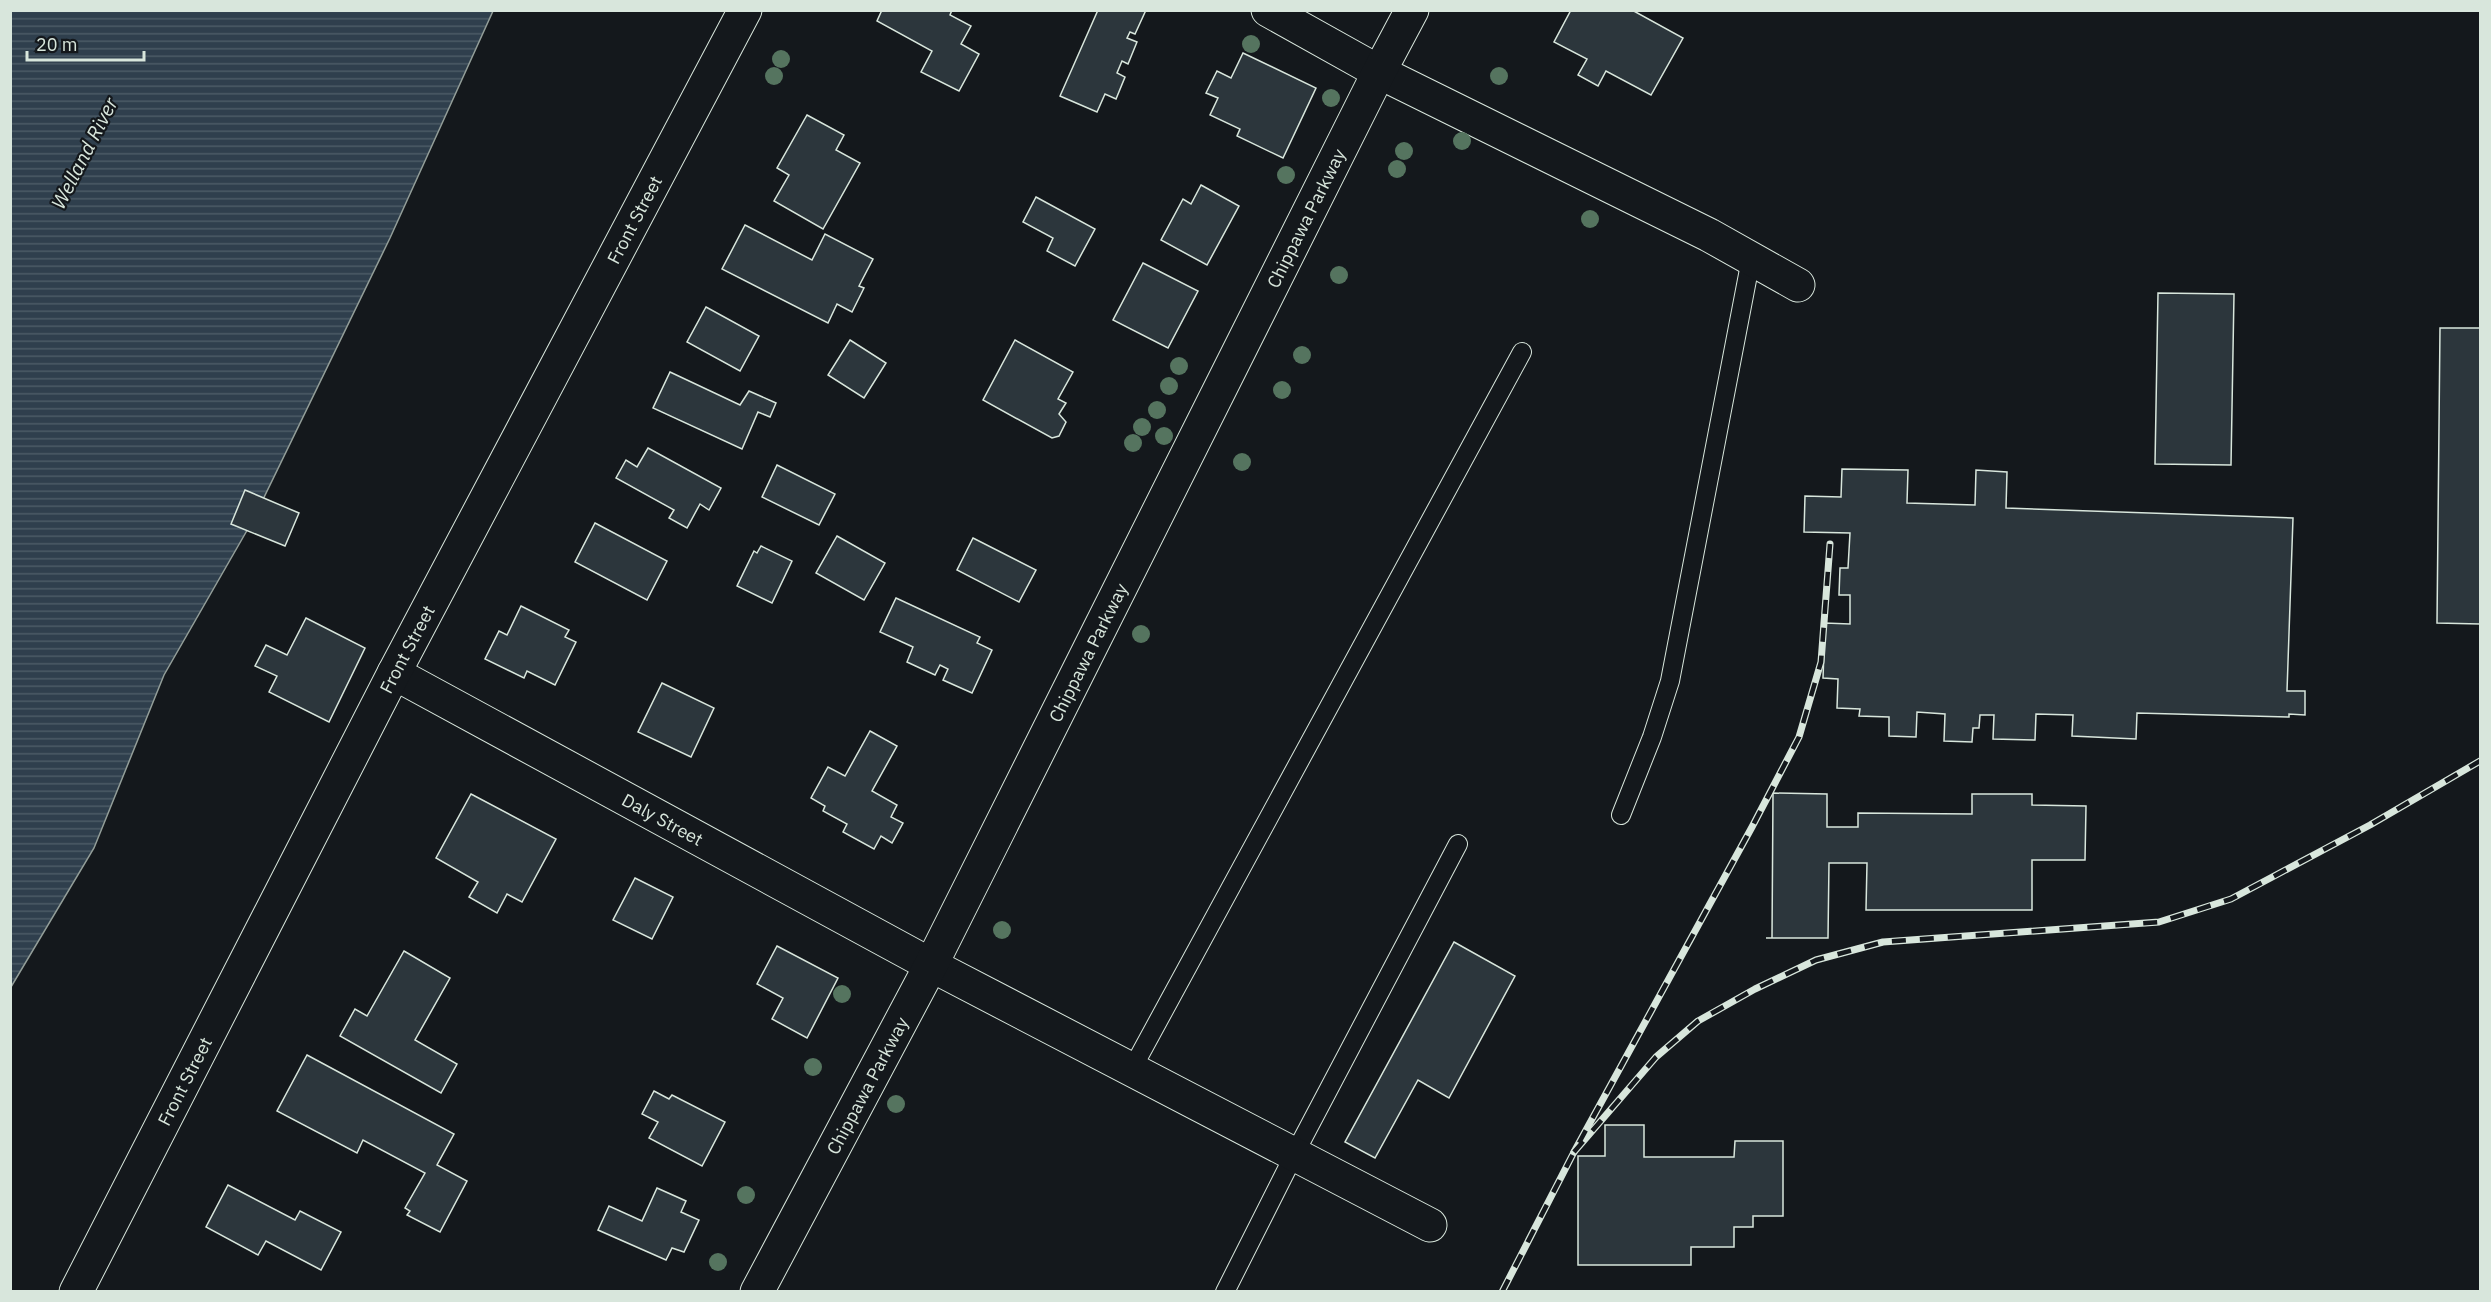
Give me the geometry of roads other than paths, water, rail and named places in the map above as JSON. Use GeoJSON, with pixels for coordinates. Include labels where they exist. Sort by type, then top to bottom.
{"type":"FeatureCollection","features":[{"type":"Feature","properties":{"kind":"street","name":"Front Street"},"geometry":{"type":"LineString","coordinates":[[76,1292],[394,673],[745,10]]}},
{"type":"Feature","properties":{"kind":"street"},"geometry":{"type":"LineString","coordinates":[[1268,10],[1379,72],[1709,236],[1798,285]]}},
{"type":"Feature","properties":{"kind":"street","name":"Chippawa Parkway"},"geometry":{"type":"LineString","coordinates":[[757,1292],[931,965],[1412,10]]}},
{"type":"Feature","properties":{"kind":"street","name":"Daly Street"},"geometry":{"type":"LineString","coordinates":[[394,673],[931,965],[1430,1224]]}},
{"type":"Feature","properties":{"kind":"lane"},"geometry":{"type":"LineString","coordinates":[[1621,815],[1652,737],[1670,681],[1751,259]]}},
{"type":"Feature","properties":{"kind":"lane"},"geometry":{"type":"LineString","coordinates":[[1132,1069],[1522,352]]}},
{"type":"Feature","properties":{"kind":"lane"},"geometry":{"type":"LineString","coordinates":[[1225,1292],[1294,1155],[1458,844]]}},
{"type":"Feature","properties":{"kind":"water","name":"Welland River"},"geometry":{"type":"Polygon","coordinates":[[[11,11],[493,11],[390,238],[253,520],[164,675],[94,848],[11,987],[11,11]]]}},
{"type":"Feature","properties":{"kind":"railway"},"geometry":{"type":"LineString","coordinates":[[1502,1292],[1574,1152],[1799,737],[1821,662],[1830,544]]}},
{"type":"Feature","properties":{"kind":"railway"},"geometry":{"type":"LineString","coordinates":[[1574,1152],[1656,1057],[1698,1021],[1755,989],[1816,960],[1883,942],[2159,922],[2231,899],[2370,825],[2480,761]]}}]}
